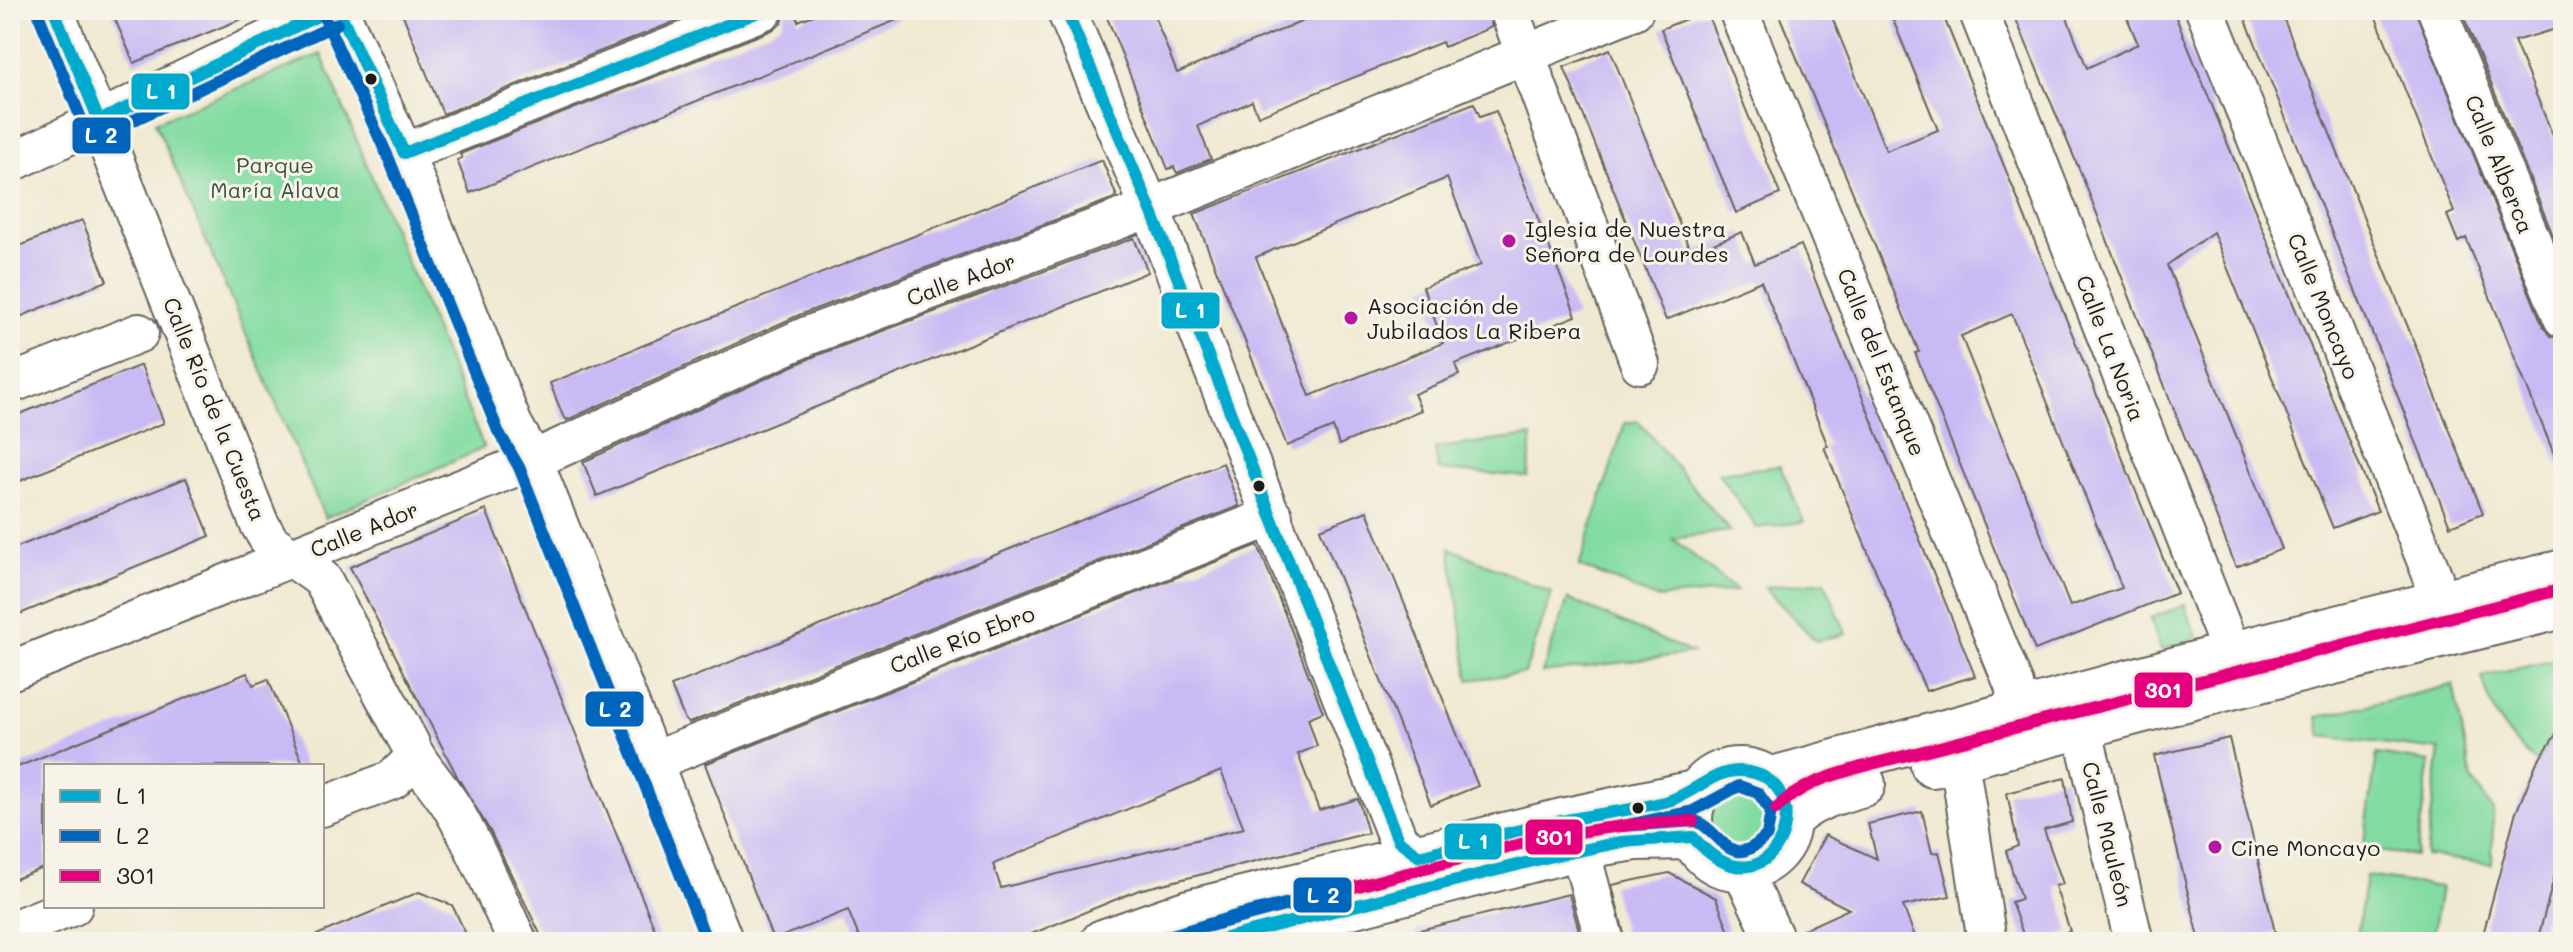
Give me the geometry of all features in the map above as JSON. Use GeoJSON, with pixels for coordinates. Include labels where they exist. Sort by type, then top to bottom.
{"type":"FeatureCollection","features":[{"type":"Feature","properties":{"kind":"street","name":"Calle Río de la Cuesta"},"geometry":{"type":"LineString","coordinates":[[54,10],[259,523],[270,542],[322,579],[410,744],[414,759],[437,782],[458,817],[518,942]]}},
{"type":"Feature","properties":{"kind":"street"},"geometry":{"type":"LineString","coordinates":[[10,163],[330,10]]}},
{"type":"Feature","properties":{"kind":"street"},"geometry":{"type":"LineString","coordinates":[[339,10],[404,153],[513,425],[533,460],[724,942]]}},
{"type":"Feature","properties":{"kind":"street"},"geometry":{"type":"LineString","coordinates":[[404,153],[764,10]]}},
{"type":"Feature","properties":{"kind":"street"},"geometry":{"type":"LineString","coordinates":[[1066,10],[1150,208],[1398,840],[1419,856]]}},
{"type":"Feature","properties":{"kind":"street"},"geometry":{"type":"LineString","coordinates":[[1509,10],[1640,364]]}},
{"type":"Feature","properties":{"kind":"street","name":"Calle Ador"},"geometry":{"type":"LineString","coordinates":[[10,671],[533,460],[807,336],[1150,208],[1634,10]]}},
{"type":"Feature","properties":{"kind":"street","name":"Calle del Estanque"},"geometry":{"type":"LineString","coordinates":[[1738,10],[2014,685],[2016,697],[2008,714]]}},
{"type":"Feature","properties":{"kind":"street","name":"Calle La Noria"},"geometry":{"type":"LineString","coordinates":[[1978,10],[2231,671]]}},
{"type":"Feature","properties":{"kind":"street","name":"Calle Moncayo"},"geometry":{"type":"LineString","coordinates":[[2205,10],[2433,577],[2435,604]]}},
{"type":"Feature","properties":{"kind":"street","name":"Calle Alberca"},"geometry":{"type":"LineString","coordinates":[[2437,10],[2563,318]]}},
{"type":"Feature","properties":{"kind":"street"},"geometry":{"type":"LineString","coordinates":[[10,384],[139,333]]}},
{"type":"Feature","properties":{"kind":"street","name":"Calle Río Ebro"},"geometry":{"type":"LineString","coordinates":[[651,762],[1273,516]]}},
{"type":"Feature","properties":{"kind":"street"},"geometry":{"type":"LineString","coordinates":[[1699,792],[1692,806],[1693,837],[1712,861],[1741,868],[1755,865],[1778,848],[1788,820],[1799,808],[1826,795],[2091,727],[2231,671],[2435,604],[2563,572]]}},
{"type":"Feature","properties":{"kind":"street"},"geometry":{"type":"LineString","coordinates":[[1103,942],[1189,912],[1699,792],[1724,773],[1739,770],[1769,780],[2008,714],[2563,606]]}},
{"type":"Feature","properties":{"kind":"street","name":"Calle Mauleón"},"geometry":{"type":"LineString","coordinates":[[2091,727],[2086,744],[2134,942]]}},
{"type":"Feature","properties":{"kind":"street"},"geometry":{"type":"LineString","coordinates":[[1967,757],[1961,773],[1987,942]]}},
{"type":"Feature","properties":{"kind":"street"},"geometry":{"type":"LineString","coordinates":[[324,806],[392,780],[414,759]]}},
{"type":"Feature","properties":{"kind":"street"},"geometry":{"type":"LineString","coordinates":[[1769,780],[1786,805],[1788,820]]}},
{"type":"Feature","properties":{"kind":"street"},"geometry":{"type":"LineString","coordinates":[[1210,942],[1297,929],[1589,845],[1636,838],[1693,837]]}},
{"type":"Feature","properties":{"kind":"street"},"geometry":{"type":"LineString","coordinates":[[1589,845],[1585,868],[1605,942]]}},
{"type":"Feature","properties":{"kind":"street"},"geometry":{"type":"LineString","coordinates":[[1741,868],[1776,942]]}},
{"type":"Feature","properties":{"kind":"street"},"geometry":{"type":"LineString","coordinates":[[10,931],[68,908]]}},
{"type":"Feature","properties":{"kind":"green space","name":"Parque María Alava"},"geometry":{"type":"Polygon","coordinates":[[[321,54],[484,448],[325,518],[155,122],[321,54]]]}},
{"type":"Feature","properties":{"kind":"green space"},"geometry":{"type":"Polygon","coordinates":[[[1638,421],[1730,531],[1673,539],[1737,591],[1656,598],[1579,566],[1625,423],[1638,421]]]}},
{"type":"Feature","properties":{"kind":"green space"},"geometry":{"type":"Polygon","coordinates":[[[1532,436],[1528,477],[1438,470],[1435,448],[1532,436]]]}},
{"type":"Feature","properties":{"kind":"green space"},"geometry":{"type":"Polygon","coordinates":[[[1780,466],[1804,522],[1757,528],[1718,473],[1780,466]]]}},
{"type":"Feature","properties":{"kind":"green space"},"geometry":{"type":"Polygon","coordinates":[[[1450,548],[1552,593],[1525,673],[1469,680],[1450,548]]]}},
{"type":"Feature","properties":{"kind":"green space"},"geometry":{"type":"Polygon","coordinates":[[[1825,581],[1846,634],[1816,641],[1764,587],[1825,581]]]}},
{"type":"Feature","properties":{"kind":"green space"},"geometry":{"type":"Polygon","coordinates":[[[1568,599],[1692,653],[1542,673],[1568,599]]]}},
{"type":"Feature","properties":{"kind":"green space"},"geometry":{"type":"Polygon","coordinates":[[[2185,605],[2197,637],[2161,650],[2150,618],[2185,605]]]}},
{"type":"Feature","properties":{"kind":"green space"},"geometry":{"type":"Polygon","coordinates":[[[2563,658],[2563,724],[2537,763],[2502,725],[2482,677],[2563,658]]]}},
{"type":"Feature","properties":{"kind":"green space"},"geometry":{"type":"Polygon","coordinates":[[[2453,685],[2472,779],[2493,810],[2492,864],[2426,856],[2440,750],[2321,736],[2317,717],[2453,685]]]}},
{"type":"Feature","properties":{"kind":"green space"},"geometry":{"type":"Polygon","coordinates":[[[2377,754],[2430,762],[2416,856],[2363,849],[2377,754]]]}},
{"type":"Feature","properties":{"kind":"green space"},"geometry":{"type":"Polygon","coordinates":[[[1740,785],[1764,795],[1774,819],[1764,843],[1740,853],[1716,843],[1706,819],[1716,795],[1740,785]]]}},
{"type":"Feature","properties":{"kind":"green space"},"geometry":{"type":"Polygon","coordinates":[[[2366,876],[2441,887],[2432,942],[2356,942],[2366,876]]]}},
{"type":"Feature","properties":{"kind":"building"},"geometry":{"type":"Polygon","coordinates":[[[111,10],[261,10],[261,11],[134,63],[111,10]]]}},
{"type":"Feature","properties":{"kind":"building"},"geometry":{"type":"Polygon","coordinates":[[[401,10],[704,10],[443,114],[401,10]]]}},
{"type":"Feature","properties":{"kind":"building"},"geometry":{"type":"Polygon","coordinates":[[[786,10],[796,10],[798,21],[826,10],[919,11],[470,193],[457,160],[462,158],[460,154],[772,30],[782,23],[786,10]]]}},
{"type":"Feature","properties":{"kind":"building"},"geometry":{"type":"Polygon","coordinates":[[[1104,10],[1152,10],[1177,73],[1330,10],[1488,10],[1492,27],[1444,47],[1442,42],[1258,116],[1252,101],[1198,126],[1211,159],[1177,173],[1174,167],[1168,169],[1104,10]]]}},
{"type":"Feature","properties":{"kind":"building"},"geometry":{"type":"Polygon","coordinates":[[[1777,10],[1829,10],[1886,151],[1938,130],[1889,10],[1941,10],[2177,593],[2035,650],[1915,353],[1919,352],[1777,10]],[[2012,314],[1961,336],[2070,606],[2122,588],[2012,314]]]}},
{"type":"Feature","properties":{"kind":"building"},"geometry":{"type":"Polygon","coordinates":[[[2012,10],[2064,10],[2087,68],[2138,44],[2124,10],[2173,10],[2378,511],[2333,528],[2213,232],[2167,265],[2282,549],[2236,567],[2082,176],[2012,10]]]}},
{"type":"Feature","properties":{"kind":"building"},"geometry":{"type":"Polygon","coordinates":[[[2242,10],[2280,10],[2483,513],[2450,526],[2242,10]]]}},
{"type":"Feature","properties":{"kind":"building"},"geometry":{"type":"Polygon","coordinates":[[[2373,10],[2415,10],[2543,326],[2550,336],[2563,340],[2563,476],[2466,238],[2458,242],[2447,215],[2454,212],[2373,10]]]}},
{"type":"Feature","properties":{"kind":"building"},"geometry":{"type":"Polygon","coordinates":[[[2461,10],[2563,10],[2563,27],[2514,41],[2563,160],[2563,260],[2461,10]]]}},
{"type":"Feature","properties":{"kind":"building"},"geometry":{"type":"Polygon","coordinates":[[[1706,11],[1780,194],[1736,213],[1661,29],[1706,11]]]}},
{"type":"Feature","properties":{"kind":"building"},"geometry":{"type":"Polygon","coordinates":[[[1610,49],[1691,253],[1742,232],[1755,264],[1801,245],[1975,676],[1926,691],[1824,447],[1828,446],[1761,281],[1666,320],[1564,67],[1610,49]]]}},
{"type":"Feature","properties":{"kind":"building"},"geometry":{"type":"Polygon","coordinates":[[[1474,103],[1480,117],[1496,111],[1576,316],[1455,364],[1459,375],[1414,394],[1421,410],[1339,445],[1333,427],[1287,446],[1194,214],[1474,103]],[[1447,178],[1256,257],[1310,396],[1443,343],[1423,287],[1481,265],[1447,178]]]}},
{"type":"Feature","properties":{"kind":"building"},"geometry":{"type":"Polygon","coordinates":[[[1102,160],[1117,197],[799,315],[567,420],[563,416],[550,383],[1102,160]]]}},
{"type":"Feature","properties":{"kind":"building"},"geometry":{"type":"Polygon","coordinates":[[[82,220],[107,281],[10,321],[10,250],[82,220]]]}},
{"type":"Feature","properties":{"kind":"building"},"geometry":{"type":"Polygon","coordinates":[[[1134,238],[1148,272],[597,496],[583,462],[815,356],[1134,238]]]}},
{"type":"Feature","properties":{"kind":"building"},"geometry":{"type":"Polygon","coordinates":[[[141,365],[164,423],[10,485],[10,418],[141,365]]]}},
{"type":"Feature","properties":{"kind":"building"},"geometry":{"type":"Polygon","coordinates":[[[1223,463],[1239,506],[689,723],[685,720],[671,686],[1223,463]]]}},
{"type":"Feature","properties":{"kind":"building"},"geometry":{"type":"Polygon","coordinates":[[[186,478],[210,536],[10,618],[10,550],[186,478]]]}},
{"type":"Feature","properties":{"kind":"building"},"geometry":{"type":"Polygon","coordinates":[[[486,510],[660,942],[544,942],[490,831],[458,778],[350,567],[486,510]]]}},
{"type":"Feature","properties":{"kind":"building"},"geometry":{"type":"Polygon","coordinates":[[[1367,511],[1478,786],[1431,805],[1320,529],[1367,511]]]}},
{"type":"Feature","properties":{"kind":"building"},"geometry":{"type":"Polygon","coordinates":[[[1258,545],[1323,712],[1308,718],[1317,746],[1298,754],[1319,810],[1358,799],[1368,833],[1139,890],[1012,942],[861,942],[848,910],[773,940],[705,764],[1258,545]],[[1221,771],[993,864],[1001,888],[1244,828],[1221,771]]]}},
{"type":"Feature","properties":{"kind":"building"},"geometry":{"type":"Polygon","coordinates":[[[247,673],[253,685],[268,679],[303,764],[44,764],[44,868],[10,881],[10,770],[247,673]]]}},
{"type":"Feature","properties":{"kind":"building"},"geometry":{"type":"Polygon","coordinates":[[[2563,724],[2563,844],[2537,942],[2481,942],[2515,815],[2536,764],[2563,724]]]}},
{"type":"Feature","properties":{"kind":"building","name":"Cine Moncayo"},"geometry":{"type":"Polygon","coordinates":[[[2229,738],[2275,932],[2231,942],[2200,942],[2154,756],[2229,738]]]}},
{"type":"Feature","properties":{"kind":"building"},"geometry":{"type":"Polygon","coordinates":[[[2065,778],[2072,822],[2044,830],[2063,884],[2055,886],[2070,931],[2045,942],[2026,942],[2011,902],[2021,899],[2006,851],[2018,846],[2007,793],[2065,778]]]}},
{"type":"Feature","properties":{"kind":"building"},"geometry":{"type":"Polygon","coordinates":[[[1922,811],[1932,853],[1939,852],[1950,896],[1903,906],[1917,942],[1798,942],[1796,933],[1849,909],[1799,884],[1825,835],[1877,859],[1868,824],[1922,811]]]}},
{"type":"Feature","properties":{"kind":"building"},"geometry":{"type":"Polygon","coordinates":[[[1669,873],[1716,898],[1733,942],[1626,942],[1612,885],[1669,873]]]}},
{"type":"Feature","properties":{"kind":"building"},"geometry":{"type":"Polygon","coordinates":[[[419,892],[452,905],[470,942],[300,942],[419,892]]]}},
{"type":"Feature","properties":{"kind":"building"},"geometry":{"type":"Polygon","coordinates":[[[1569,894],[1582,942],[1416,942],[1415,931],[1569,894]]]}},
{"type":"Feature","properties":{"kind":"transit line"},"geometry":{"type":"LineString","coordinates":[[54,10],[99,121],[330,10]]}},
{"type":"Feature","properties":{"kind":"transit line"},"geometry":{"type":"LineString","coordinates":[[339,10],[404,153],[764,10]]}},
{"type":"Feature","properties":{"kind":"transit line"},"geometry":{"type":"LineString","coordinates":[[1066,10],[1153,215],[1398,840],[1419,856],[1530,828],[1668,801],[1721,774],[1740,771],[1767,779],[1782,796],[1786,818],[1780,840],[1767,858],[1747,866],[1722,861],[1693,837],[1621,842],[1553,856],[1210,942]]}},
{"type":"Feature","properties":{"kind":"transit line"},"geometry":{"type":"LineString","coordinates":[[39,16],[85,128],[98,137],[337,24]]}},
{"type":"Feature","properties":{"kind":"transit line"},"geometry":{"type":"LineString","coordinates":[[324,17],[389,159],[498,431],[519,467],[707,942]]}},
{"type":"Feature","properties":{"kind":"transit line","name":"301"},"geometry":{"type":"LineString","coordinates":[[1776,809],[1808,786],[1872,764],[2559,590]]}},
{"type":"Feature","properties":{"kind":"transit line"},"geometry":{"type":"LineString","coordinates":[[1739,786],[1758,793],[1771,811],[1767,835],[1744,851],[1727,847],[1696,821],[1622,826],[1693,811],[1739,786]]}},
{"type":"Feature","properties":{"kind":"transit line","name":"301"},"geometry":{"type":"LineString","coordinates":[[1302,901],[1545,839],[1643,824],[1693,821]]}},
{"type":"Feature","properties":{"kind":"transit line"},"geometry":{"type":"LineString","coordinates":[[1148,942],[1239,915],[1352,888],[1206,927]]}},
{"type":"Feature","properties":{"kind":"place","name":"Iglesia de Nuestra Señora de Lourdes"},"geometry":{"type":"Point","coordinates":[1509,241]}},
{"type":"Feature","properties":{"kind":"place","name":"Asociación de Jubilados La Ribera"},"geometry":{"type":"Point","coordinates":[1351,318]}},
{"type":"Feature","properties":{"kind":"place","name":"Cine Moncayo"},"geometry":{"type":"Point","coordinates":[2215,847]}}]}
